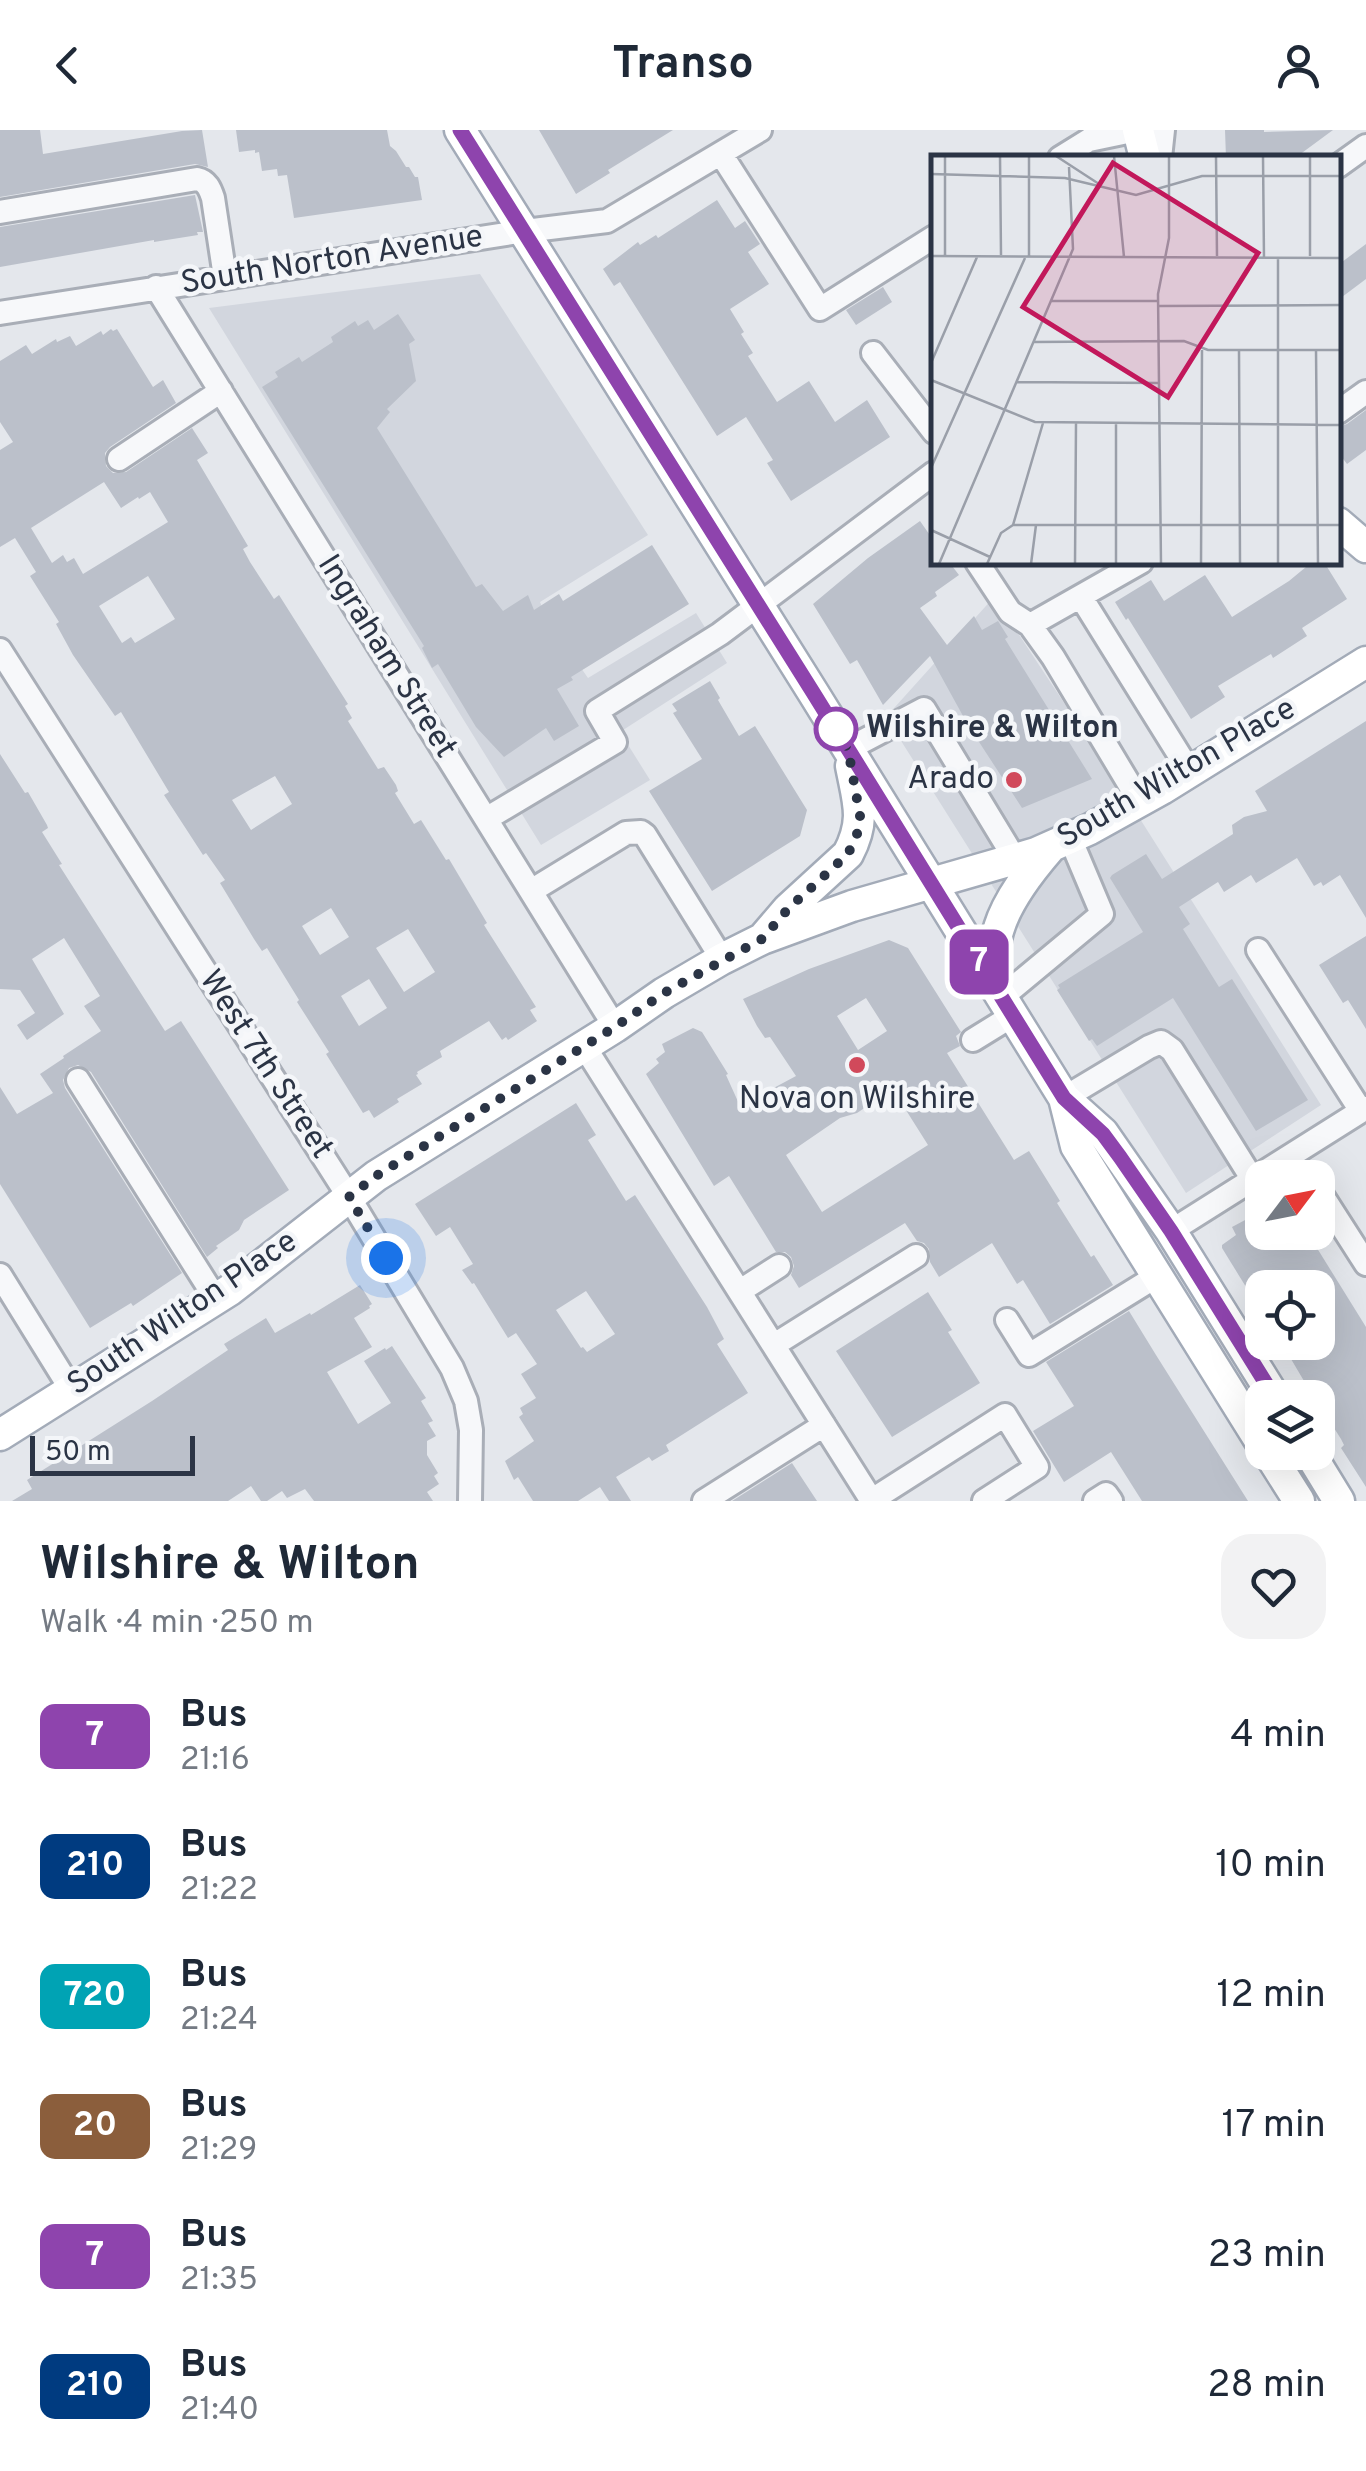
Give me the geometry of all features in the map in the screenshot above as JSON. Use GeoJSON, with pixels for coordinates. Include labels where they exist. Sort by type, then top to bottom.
{"type":"FeatureCollection","features":[{"type":"Feature","properties":{"kind":"main road"},"geometry":{"type":"LineString","coordinates":[[460,130],[1064,1098],[1103,1134],[1171,1231],[1263,1380]]}},
{"type":"Feature","properties":{"kind":"main road"},"geometry":{"type":"LineString","coordinates":[[1138,130],[1144,155]]}},
{"type":"Feature","properties":{"kind":"main road"},"geometry":{"type":"LineString","coordinates":[[1341,526],[1366,548]]}},
{"type":"Feature","properties":{"kind":"main road","name":"South Wilton Place"},"geometry":{"type":"LineString","coordinates":[[0,1435],[216,1300],[376,1176],[722,959],[762,939],[852,906],[1061,842],[1140,802],[1366,662]]}},
{"type":"Feature","properties":{"kind":"main road"},"geometry":{"type":"LineString","coordinates":[[762,939],[788,909],[848,854],[860,816],[848,749]]}},
{"type":"Feature","properties":{"kind":"main road"},"geometry":{"type":"LineString","coordinates":[[1002,999],[998,930],[1033,868],[1061,842]]}},
{"type":"Feature","properties":{"kind":"main road"},"geometry":{"type":"LineString","coordinates":[[1064,1098],[1076,1146],[1245,1417]]}},
{"type":"Feature","properties":{"kind":"main road"},"geometry":{"type":"LineString","coordinates":[[1279,1470],[1299,1501]]}},
{"type":"Feature","properties":{"kind":"main road"},"geometry":{"type":"LineString","coordinates":[[1320,1470],[1339,1501]]}},
{"type":"Feature","properties":{"kind":"street","name":"South Norton Avenue"},"geometry":{"type":"LineString","coordinates":[[0,313],[607,221],[760,130]]}},
{"type":"Feature","properties":{"kind":"street"},"geometry":{"type":"LineString","coordinates":[[1065,155],[1089,140],[1138,130]]}},
{"type":"Feature","properties":{"kind":"street"},"geometry":{"type":"LineString","coordinates":[[1160,155],[1163,130]]}},
{"type":"Feature","properties":{"kind":"street"},"geometry":{"type":"LineString","coordinates":[[1341,164],[1366,146]]}},
{"type":"Feature","properties":{"kind":"street"},"geometry":{"type":"LineString","coordinates":[[721,154],[820,308],[931,239]]}},
{"type":"Feature","properties":{"kind":"street"},"geometry":{"type":"LineString","coordinates":[[0,212],[204,180],[210,188],[225,277]]}},
{"type":"Feature","properties":{"kind":"street","name":"Ingraham Street"},"geometry":{"type":"LineString","coordinates":[[156,288],[615,1027]]}},
{"type":"Feature","properties":{"kind":"street"},"geometry":{"type":"LineString","coordinates":[[873,353],[931,428]]}},
{"type":"Feature","properties":{"kind":"street"},"geometry":{"type":"LineString","coordinates":[[120,459],[221,391]]}},
{"type":"Feature","properties":{"kind":"street"},"geometry":{"type":"LineString","coordinates":[[1341,410],[1366,392]]}},
{"type":"Feature","properties":{"kind":"street"},"geometry":{"type":"LineString","coordinates":[[486,820],[615,742],[597,710],[715,638],[930,484]]}},
{"type":"Feature","properties":{"kind":"street"},"geometry":{"type":"LineString","coordinates":[[979,565],[1010,612],[1030,625],[1053,657],[1140,802]]}},
{"type":"Feature","properties":{"kind":"street"},"geometry":{"type":"LineString","coordinates":[[1030,625],[1137,565]]}},
{"type":"Feature","properties":{"kind":"street"},"geometry":{"type":"LineString","coordinates":[[1080,597],[1190,772]]}},
{"type":"Feature","properties":{"kind":"street","name":"West 7th Street"},"geometry":{"type":"LineString","coordinates":[[0,650],[349,1197],[452,1368],[466,1401],[471,1430],[470,1501]]}},
{"type":"Feature","properties":{"kind":"street"},"geometry":{"type":"LineString","coordinates":[[848,749],[924,709],[1015,859]]}},
{"type":"Feature","properties":{"kind":"street"},"geometry":{"type":"LineString","coordinates":[[531,891],[626,833],[641,832],[722,959]]}},
{"type":"Feature","properties":{"kind":"street"},"geometry":{"type":"LineString","coordinates":[[974,1040],[1002,999],[1102,914],[1061,842]]}},
{"type":"Feature","properties":{"kind":"street"},"geometry":{"type":"LineString","coordinates":[[1258,950],[1364,1109],[1285,1160]]}},
{"type":"Feature","properties":{"kind":"street"},"geometry":{"type":"LineString","coordinates":[[1064,1098],[1160,1042],[1172,1050],[1245,1167]]}},
{"type":"Feature","properties":{"kind":"street"},"geometry":{"type":"LineString","coordinates":[[584,1046],[872,1501],[1005,1415],[1038,1468],[984,1501]]}},
{"type":"Feature","properties":{"kind":"street"},"geometry":{"type":"LineString","coordinates":[[78,1080],[216,1300]]}},
{"type":"Feature","properties":{"kind":"street"},"geometry":{"type":"LineString","coordinates":[[1294,1154],[1298,1160]]}},
{"type":"Feature","properties":{"kind":"street"},"geometry":{"type":"LineString","coordinates":[[1171,1231],[1245,1185]]}},
{"type":"Feature","properties":{"kind":"street"},"geometry":{"type":"LineString","coordinates":[[1335,1216],[1366,1264]]}},
{"type":"Feature","properties":{"kind":"street"},"geometry":{"type":"LineString","coordinates":[[774,1345],[916,1256]]}},
{"type":"Feature","properties":{"kind":"street"},"geometry":{"type":"LineString","coordinates":[[740,1292],[779,1266]]}},
{"type":"Feature","properties":{"kind":"street"},"geometry":{"type":"LineString","coordinates":[[0,1275],[72,1390]]}},
{"type":"Feature","properties":{"kind":"street"},"geometry":{"type":"LineString","coordinates":[[1007,1320],[1029,1355],[1157,1276]]}},
{"type":"Feature","properties":{"kind":"street"},"geometry":{"type":"LineString","coordinates":[[704,1501],[824,1424]]}},
{"type":"Feature","properties":{"kind":"street"},"geometry":{"type":"LineString","coordinates":[[1095,1501],[1106,1494],[1110,1501]]}},
{"type":"Feature","properties":{"kind":"shaded area"},"geometry":{"type":"Polygon","coordinates":[[[480,274],[648,535],[540,602],[547,619],[588,678],[696,613],[727,663],[620,732],[650,780],[541,845],[209,308],[480,274]]]}},
{"type":"Feature","properties":{"kind":"shaded area"},"geometry":{"type":"Polygon","coordinates":[[[994,597],[1321,1105],[1186,1193],[886,717],[994,597]]]}},
{"type":"Feature","properties":{"kind":"building"},"geometry":{"type":"Polygon","coordinates":[[[0,130],[40,130],[43,154],[202,130],[208,167],[195,164],[0,197],[0,130]]]}},
{"type":"Feature","properties":{"kind":"building"},"geometry":{"type":"Polygon","coordinates":[[[236,130],[387,130],[390,146],[418,177],[422,200],[294,218],[287,175],[278,176],[277,169],[262,171],[259,152],[255,150],[239,152],[236,130]]]}},
{"type":"Feature","properties":{"kind":"building"},"geometry":{"type":"Polygon","coordinates":[[[539,130],[673,130],[576,194],[539,130]]]}},
{"type":"Feature","properties":{"kind":"building"},"geometry":{"type":"Polygon","coordinates":[[[1225,130],[1333,130],[1299,155],[1226,155],[1225,130]]]}},
{"type":"Feature","properties":{"kind":"building"},"geometry":{"type":"Polygon","coordinates":[[[195,195],[203,232],[197,232],[198,235],[0,267],[0,227],[195,195]]]}},
{"type":"Feature","properties":{"kind":"building"},"geometry":{"type":"Polygon","coordinates":[[[717,200],[735,228],[745,221],[760,244],[748,252],[769,284],[730,309],[753,353],[748,356],[777,402],[809,381],[835,422],[867,400],[890,437],[791,501],[767,463],[773,460],[746,417],[717,436],[620,282],[614,286],[603,269],[638,242],[640,245],[656,235],[658,238],[717,200]]]}},
{"type":"Feature","properties":{"kind":"building"},"geometry":{"type":"Polygon","coordinates":[[[1366,244],[1366,279],[1341,298],[1341,263],[1366,244]]]}},
{"type":"Feature","properties":{"kind":"building"},"geometry":{"type":"Polygon","coordinates":[[[883,287],[892,302],[856,325],[846,310],[883,287]]]}},
{"type":"Feature","properties":{"kind":"building"},"geometry":{"type":"Polygon","coordinates":[[[398,314],[415,340],[409,344],[416,381],[387,409],[390,412],[377,428],[476,587],[482,584],[503,611],[528,595],[534,610],[559,594],[563,601],[652,545],[689,604],[557,689],[579,726],[554,741],[546,728],[504,757],[476,727],[438,664],[432,668],[424,646],[262,387],[278,377],[275,372],[299,357],[302,362],[333,342],[331,337],[355,321],[358,326],[368,320],[374,330],[398,314]]]}},
{"type":"Feature","properties":{"kind":"building"},"geometry":{"type":"Polygon","coordinates":[[[117,329],[153,387],[163,380],[176,403],[110,447],[105,453],[106,466],[113,473],[126,472],[192,428],[208,453],[197,460],[248,546],[243,549],[250,562],[274,599],[279,595],[348,704],[345,706],[352,718],[348,721],[378,769],[384,767],[396,785],[395,793],[414,824],[421,820],[446,860],[449,859],[487,923],[484,925],[536,1007],[530,1010],[537,1021],[508,1040],[502,1040],[489,1021],[440,1051],[442,1057],[417,1072],[422,1084],[374,1118],[369,1110],[363,1113],[267,948],[262,951],[220,883],[225,880],[206,853],[203,855],[164,795],[169,792],[121,712],[115,716],[73,655],[56,624],[59,622],[30,576],[36,572],[15,538],[0,547],[0,450],[13,442],[0,422],[0,361],[26,345],[32,354],[56,339],[57,342],[70,336],[76,346],[101,331],[103,335],[117,329]],[[104,482],[31,528],[52,563],[63,555],[67,562],[74,558],[83,574],[168,522],[150,492],[121,508],[104,482]],[[148,576],[99,606],[122,643],[131,637],[135,643],[175,619],[148,576]],[[275,776],[232,800],[251,830],[292,804],[275,776]],[[331,908],[302,926],[320,955],[349,937],[331,908]],[[408,929],[376,948],[404,992],[435,972],[408,929]],[[369,979],[341,996],[359,1026],[387,1008],[369,979]]]}},
{"type":"Feature","properties":{"kind":"building"},"geometry":{"type":"Polygon","coordinates":[[[1366,410],[1366,450],[1347,464],[1341,456],[1341,426],[1366,410]]]}},
{"type":"Feature","properties":{"kind":"building"},"geometry":{"type":"Polygon","coordinates":[[[920,521],[931,537],[931,565],[951,565],[959,575],[920,608],[947,645],[974,616],[982,630],[998,621],[1008,637],[1005,639],[1092,779],[1022,808],[968,725],[930,656],[883,705],[857,660],[850,664],[813,604],[920,521]]]}},
{"type":"Feature","properties":{"kind":"building"},"geometry":{"type":"Polygon","coordinates":[[[1308,565],[1326,565],[1347,599],[1302,628],[1307,636],[1218,686],[1225,697],[1191,719],[1115,602],[1151,580],[1164,601],[1205,575],[1232,617],[1308,565]]]}},
{"type":"Feature","properties":{"kind":"building"},"geometry":{"type":"Polygon","coordinates":[[[710,681],[739,736],[755,726],[807,810],[800,836],[712,891],[649,791],[702,759],[673,713],[677,711],[672,704],[710,681]]]}},
{"type":"Feature","properties":{"kind":"building"},"geometry":{"type":"Polygon","coordinates":[[[1366,721],[1366,918],[1340,875],[1323,886],[1321,882],[1314,886],[1297,858],[1256,883],[1251,875],[1224,892],[1218,882],[1179,907],[1190,924],[1183,929],[1219,987],[1232,979],[1308,1100],[1256,1131],[1173,998],[1097,1046],[1092,1039],[1089,1041],[1057,990],[1058,985],[1143,932],[1110,878],[1112,875],[1146,854],[1162,879],[1233,834],[1232,825],[1244,817],[1267,811],[1255,791],[1366,721]]]}},
{"type":"Feature","properties":{"kind":"building"},"geometry":{"type":"Polygon","coordinates":[[[0,754],[47,825],[42,832],[62,864],[59,865],[165,1031],[181,1021],[289,1190],[244,1220],[239,1230],[207,1257],[91,1072],[78,1065],[69,1068],[63,1080],[65,1088],[182,1273],[133,1306],[131,1303],[90,1328],[0,1184],[0,1087],[17,1114],[53,1093],[40,1074],[101,1031],[84,1006],[100,996],[64,938],[32,959],[64,1014],[27,1040],[17,1025],[35,1013],[20,990],[0,989],[0,754]]]}},
{"type":"Feature","properties":{"kind":"building"},"geometry":{"type":"Polygon","coordinates":[[[1366,936],[1366,1029],[1348,1000],[1343,1003],[1319,965],[1366,936]]]}},
{"type":"Feature","properties":{"kind":"building"},"geometry":{"type":"Polygon","coordinates":[[[889,940],[908,948],[961,1032],[956,1036],[960,1046],[947,1053],[1014,1160],[1029,1151],[1060,1201],[1057,1203],[1113,1285],[1050,1324],[1023,1280],[1017,1284],[992,1243],[939,1277],[930,1262],[929,1249],[917,1241],[905,1223],[799,1288],[791,1275],[791,1257],[776,1252],[729,1176],[714,1186],[646,1074],[665,1052],[662,1044],[693,1028],[702,1032],[728,1074],[740,1106],[796,1076],[770,1037],[765,1038],[743,999],[809,969],[889,940]],[[866,998],[837,1016],[858,1050],[887,1031],[866,998]],[[892,1088],[786,1155],[822,1212],[928,1145],[892,1088]]]}},
{"type":"Feature","properties":{"kind":"building"},"geometry":{"type":"Polygon","coordinates":[[[576,1103],[596,1135],[588,1140],[626,1201],[635,1195],[707,1307],[724,1339],[717,1344],[748,1393],[666,1445],[669,1451],[652,1461],[649,1457],[616,1477],[631,1501],[609,1501],[600,1487],[578,1501],[533,1501],[518,1477],[514,1480],[505,1461],[534,1441],[519,1417],[523,1414],[520,1408],[536,1398],[521,1374],[537,1364],[516,1333],[508,1338],[462,1270],[473,1264],[450,1227],[436,1236],[415,1204],[576,1103]],[[586,1291],[556,1310],[587,1352],[615,1334],[586,1291]]]}},
{"type":"Feature","properties":{"kind":"building"},"geometry":{"type":"Polygon","coordinates":[[[1245,1220],[1245,1250],[1318,1250],[1331,1270],[1245,1270],[1245,1285],[1222,1248],[1236,1235],[1232,1227],[1245,1220]]]}},
{"type":"Feature","properties":{"kind":"building"},"geometry":{"type":"Polygon","coordinates":[[[1335,1277],[1366,1327],[1366,1487],[1341,1448],[1344,1445],[1335,1430],[1335,1380],[1303,1380],[1292,1360],[1335,1360],[1335,1277]]]}},
{"type":"Feature","properties":{"kind":"building"},"geometry":{"type":"Polygon","coordinates":[[[360,1285],[372,1304],[354,1318],[372,1347],[327,1372],[358,1424],[391,1403],[364,1361],[392,1346],[426,1398],[421,1401],[433,1421],[428,1423],[436,1436],[427,1441],[427,1455],[438,1473],[434,1476],[439,1484],[427,1492],[433,1501],[314,1501],[305,1489],[287,1498],[282,1491],[261,1501],[251,1486],[228,1501],[12,1501],[32,1489],[27,1480],[228,1350],[224,1344],[266,1318],[275,1333],[360,1285]]]}},
{"type":"Feature","properties":{"kind":"building"},"geometry":{"type":"Polygon","coordinates":[[[928,1292],[980,1383],[892,1437],[836,1351],[928,1292]]]}},
{"type":"Feature","properties":{"kind":"building"},"geometry":{"type":"Polygon","coordinates":[[[1129,1311],[1248,1501],[1142,1501],[1111,1452],[1064,1482],[1033,1431],[1074,1406],[1046,1362],[1129,1311]]]}},
{"type":"Feature","properties":{"kind":"building"},"geometry":{"type":"Polygon","coordinates":[[[792,1463],[817,1501],[732,1501],[792,1463]]]}},
{"type":"Feature","properties":{"kind":"bus line","name":"7"},"geometry":{"type":"LineString","coordinates":[[460,130],[1064,1098],[1103,1134],[1120,1157],[1264,1380]]}},
{"type":"Feature","properties":{"kind":"place","name":"Wilshire & Wilton"},"geometry":{"type":"Point","coordinates":[836,729]}},
{"type":"Feature","properties":{"kind":"place","name":"Arado"},"geometry":{"type":"Point","coordinates":[1014,780]}},
{"type":"Feature","properties":{"kind":"place","name":"Nova on Wilshire"},"geometry":{"type":"Point","coordinates":[857,1065]}},
{"type":"Feature","properties":{"kind":"route"},"geometry":{"type":"LineString","coordinates":[[386,1258],[349,1197],[664,993],[762,939],[788,909],[848,854],[860,816],[848,749],[831,722],[836,729]]}}]}
